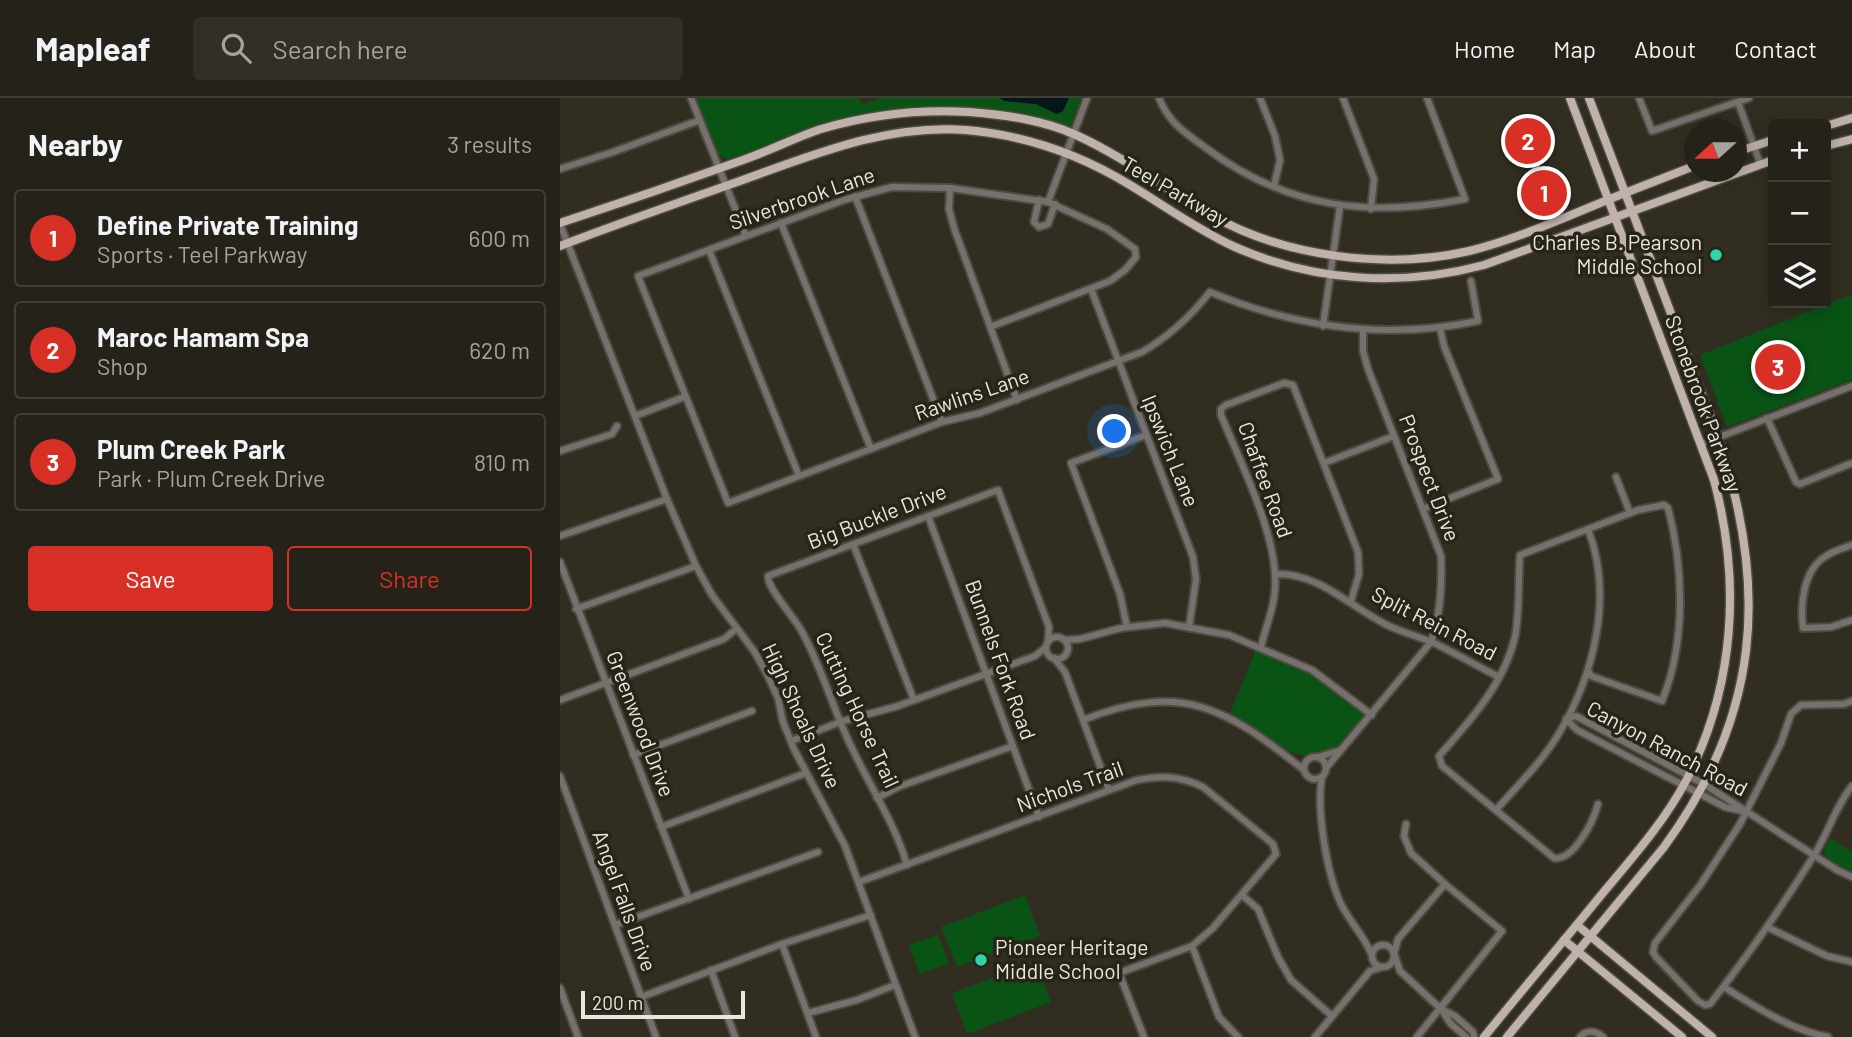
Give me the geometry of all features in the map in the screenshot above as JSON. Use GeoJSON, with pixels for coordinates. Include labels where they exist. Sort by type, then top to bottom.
{"type":"FeatureCollection","features":[{"type":"Feature","properties":{"kind":"main road","name":"Stonebrook Parkway"},"geometry":{"type":"LineString","coordinates":[[1484,1037],[1662,820],[1686,780],[1716,706],[1724,673],[1731,618],[1731,581],[1726,533],[1714,480],[1570,98]]}},
{"type":"Feature","properties":{"kind":"main road","name":"Stonebrook Parkway"},"geometry":{"type":"LineString","coordinates":[[1507,1037],[1664,847],[1699,793],[1725,740],[1746,653],[1749,626],[1749,567],[1736,490],[1589,98]]}},
{"type":"Feature","properties":{"kind":"main road","name":"Teel Parkway"},"geometry":{"type":"LineString","coordinates":[[560,223],[819,130],[867,118],[919,112],[968,112],[1014,117],[1073,134],[1123,160],[1213,216],[1265,239],[1334,256],[1429,258],[1467,251],[1520,235],[1684,170]]}},
{"type":"Feature","properties":{"kind":"main road"},"geometry":{"type":"LineString","coordinates":[[1831,124],[1852,118]]}},
{"type":"Feature","properties":{"kind":"main road"},"geometry":{"type":"LineString","coordinates":[[844,123],[848,142]]}},
{"type":"Feature","properties":{"kind":"main road","name":"Teel Parkway"},"geometry":{"type":"LineString","coordinates":[[564,244],[848,142],[906,133],[965,130],[1026,140],[1078,157],[1130,184],[1194,225],[1236,247],[1294,267],[1389,280],[1459,272],[1484,265],[1768,161]]}},
{"type":"Feature","properties":{"kind":"main road"},"geometry":{"type":"LineString","coordinates":[[1831,145],[1852,139]]}},
{"type":"Feature","properties":{"kind":"main road"},"geometry":{"type":"LineString","coordinates":[[1747,148],[1768,141]]}},
{"type":"Feature","properties":{"kind":"main road"},"geometry":{"type":"LineString","coordinates":[[1665,348],[1682,341]]}},
{"type":"Feature","properties":{"kind":"main road"},"geometry":{"type":"LineString","coordinates":[[1577,925],[1712,1037]]}},
{"type":"Feature","properties":{"kind":"main road"},"geometry":{"type":"LineString","coordinates":[[1564,940],[1682,1037]]}},
{"type":"Feature","properties":{"kind":"street"},"geometry":{"type":"LineString","coordinates":[[691,98],[746,236]]}},
{"type":"Feature","properties":{"kind":"street"},"geometry":{"type":"LineString","coordinates":[[1038,200],[1034,222],[1039,227],[1048,224],[1065,153],[1087,98]]}},
{"type":"Feature","properties":{"kind":"street"},"geometry":{"type":"LineString","coordinates":[[1159,98],[1172,123],[1227,165],[1302,198],[1371,209],[1424,207],[1465,199],[1427,98]]}},
{"type":"Feature","properties":{"kind":"street"},"geometry":{"type":"LineString","coordinates":[[1260,98],[1275,136],[1280,160],[1274,186]]}},
{"type":"Feature","properties":{"kind":"street"},"geometry":{"type":"LineString","coordinates":[[1343,98],[1374,179],[1371,209]]}},
{"type":"Feature","properties":{"kind":"street"},"geometry":{"type":"LineString","coordinates":[[1639,98],[1651,131],[1749,98]]}},
{"type":"Feature","properties":{"kind":"street"},"geometry":{"type":"LineString","coordinates":[[1738,102],[1760,163]]}},
{"type":"Feature","properties":{"kind":"street"},"geometry":{"type":"LineString","coordinates":[[560,169],[700,120]]}},
{"type":"Feature","properties":{"kind":"street","name":"Silverbrook Lane"},"geometry":{"type":"LineString","coordinates":[[684,397],[638,276],[855,197],[892,187],[950,188],[1038,200],[1052,203],[1107,229],[1133,247],[1136,257],[1118,276],[1091,289]]}},
{"type":"Feature","properties":{"kind":"street"},"geometry":{"type":"LineString","coordinates":[[950,188],[949,209],[954,228],[1017,400]]}},
{"type":"Feature","properties":{"kind":"street"},"geometry":{"type":"LineString","coordinates":[[855,197],[942,422]]}},
{"type":"Feature","properties":{"kind":"street"},"geometry":{"type":"LineString","coordinates":[[1340,206],[1323,326],[1405,331],[1478,321],[1471,281]]}},
{"type":"Feature","properties":{"kind":"street","name":"High Shoals Drive"},"geometry":{"type":"LineString","coordinates":[[560,223],[564,244],[696,566],[712,595],[754,651],[767,674],[778,698],[783,722],[791,741],[845,846],[915,1037]]}},
{"type":"Feature","properties":{"kind":"street"},"geometry":{"type":"LineString","coordinates":[[781,223],[871,449]]}},
{"type":"Feature","properties":{"kind":"street"},"geometry":{"type":"LineString","coordinates":[[709,250],[799,476]]}},
{"type":"Feature","properties":{"kind":"street"},"geometry":{"type":"LineString","coordinates":[[990,327],[1091,289]]}},
{"type":"Feature","properties":{"kind":"street","name":"Ipswich Lane"},"geometry":{"type":"LineString","coordinates":[[1091,289],[1195,564],[1196,583],[1189,628]]}},
{"type":"Feature","properties":{"kind":"street","name":"Rawlins Lane"},"geometry":{"type":"LineString","coordinates":[[684,397],[728,503],[942,422],[971,416],[1017,400],[1142,352],[1165,338],[1193,314],[1210,292],[1251,309],[1323,326]]}},
{"type":"Feature","properties":{"kind":"street","name":"Prospect Drive"},"geometry":{"type":"LineString","coordinates":[[1363,328],[1363,351],[1368,369],[1441,556],[1442,578],[1437,624],[1432,642]]}},
{"type":"Feature","properties":{"kind":"street"},"geometry":{"type":"LineString","coordinates":[[1423,509],[1497,479],[1444,346],[1440,328]]}},
{"type":"Feature","properties":{"kind":"street","name":"Chaffee Road"},"geometry":{"type":"LineString","coordinates":[[1261,647],[1272,610],[1276,574],[1270,539],[1222,415],[1222,408],[1290,383],[1294,387],[1324,463]]}},
{"type":"Feature","properties":{"kind":"street"},"geometry":{"type":"LineString","coordinates":[[1701,444],[1852,386]]}},
{"type":"Feature","properties":{"kind":"street"},"geometry":{"type":"LineString","coordinates":[[635,416],[684,397]]}},
{"type":"Feature","properties":{"kind":"street"},"geometry":{"type":"LineString","coordinates":[[1768,418],[1793,478],[1800,484],[1852,463]]}},
{"type":"Feature","properties":{"kind":"street"},"geometry":{"type":"LineString","coordinates":[[560,451],[612,434],[617,426]]}},
{"type":"Feature","properties":{"kind":"street"},"geometry":{"type":"LineString","coordinates":[[1127,627],[1120,594],[1071,463],[1146,435]]}},
{"type":"Feature","properties":{"kind":"street"},"geometry":{"type":"LineString","coordinates":[[1351,601],[1359,574],[1358,552],[1324,463],[1394,436]]}},
{"type":"Feature","properties":{"kind":"street"},"geometry":{"type":"LineString","coordinates":[[1616,477],[1630,513]]}},
{"type":"Feature","properties":{"kind":"street","name":"Big Buckle Drive"},"geometry":{"type":"LineString","coordinates":[[768,576],[998,490],[1049,627]]}},
{"type":"Feature","properties":{"kind":"street"},"geometry":{"type":"LineString","coordinates":[[560,536],[667,499]]}},
{"type":"Feature","properties":{"kind":"street"},"geometry":{"type":"LineString","coordinates":[[1588,670],[1591,676],[1662,701],[1675,649],[1679,602],[1674,537],[1668,508],[1664,505],[1630,513],[1520,555],[1514,638],[1499,677],[1481,706],[1439,760],[1442,766],[1550,856],[1559,859],[1567,856],[1593,823],[1598,804]]}},
{"type":"Feature","properties":{"kind":"street","name":"Bunnels Fork Road"},"geometry":{"type":"LineString","coordinates":[[928,516],[1039,817]]}},
{"type":"Feature","properties":{"kind":"street"},"geometry":{"type":"LineString","coordinates":[[1496,810],[1560,732],[1588,670],[1596,634],[1599,598],[1597,562],[1588,529]]}},
{"type":"Feature","properties":{"kind":"street"},"geometry":{"type":"LineString","coordinates":[[853,544],[914,700]]}},
{"type":"Feature","properties":{"kind":"street"},"geometry":{"type":"LineString","coordinates":[[1852,545],[1825,556],[1812,570],[1801,611],[1803,628],[1831,627],[1852,620]]}},
{"type":"Feature","properties":{"kind":"street","name":"Greenwood Drive"},"geometry":{"type":"LineString","coordinates":[[560,562],[689,899]]}},
{"type":"Feature","properties":{"kind":"street"},"geometry":{"type":"LineString","coordinates":[[576,609],[696,566]]}},
{"type":"Feature","properties":{"kind":"street","name":"Split Rein Road"},"geometry":{"type":"LineString","coordinates":[[1276,574],[1301,577],[1351,601],[1387,625],[1432,642],[1499,677]]}},
{"type":"Feature","properties":{"kind":"street","name":"Cutting Horse Trail"},"geometry":{"type":"LineString","coordinates":[[768,576],[769,584],[794,618],[809,645],[840,722],[907,865]]}},
{"type":"Feature","properties":{"kind":"street"},"geometry":{"type":"LineString","coordinates":[[1035,656],[1054,637],[1080,639],[1127,627],[1165,623],[1229,635],[1261,647],[1312,670],[1372,715]]}},
{"type":"Feature","properties":{"kind":"street"},"geometry":{"type":"LineString","coordinates":[[1049,627],[1063,638],[1067,652],[1065,672]]}},
{"type":"Feature","properties":{"kind":"street"},"geometry":{"type":"LineString","coordinates":[[1049,627],[1047,644],[1051,657],[1065,672],[1109,790]]}},
{"type":"Feature","properties":{"kind":"street"},"geometry":{"type":"LineString","coordinates":[[560,700],[724,639],[736,629]]}},
{"type":"Feature","properties":{"kind":"street"},"geometry":{"type":"LineString","coordinates":[[791,741],[1035,656],[1060,658],[1080,639]]}},
{"type":"Feature","properties":{"kind":"street"},"geometry":{"type":"LineString","coordinates":[[1400,971],[1375,964],[1366,940],[1342,905],[1326,850],[1319,798],[1322,777],[1338,751],[1372,715],[1432,642]]}},
{"type":"Feature","properties":{"kind":"street"},"geometry":{"type":"LineString","coordinates":[[1852,701],[1844,704],[1801,705],[1791,714],[1781,743],[1747,812],[1701,884],[1656,943],[1653,952],[1684,988],[1705,1006],[1710,1004],[1724,987],[1767,927],[1815,855],[1841,800],[1852,786]]}},
{"type":"Feature","properties":{"kind":"street"},"geometry":{"type":"LineString","coordinates":[[1083,720],[1126,704],[1166,702],[1212,709],[1245,725],[1304,770],[1319,798]]}},
{"type":"Feature","properties":{"kind":"street"},"geometry":{"type":"LineString","coordinates":[[633,755],[752,711]]}},
{"type":"Feature","properties":{"kind":"street","name":"Canyon Ranch Road"},"geometry":{"type":"LineString","coordinates":[[1747,812],[1725,807],[1699,793],[1686,780],[1576,716],[1566,719],[1577,730],[1686,780],[1704,784],[1852,877]]}},
{"type":"Feature","properties":{"kind":"street"},"geometry":{"type":"LineString","coordinates":[[877,798],[898,787],[1013,746]]}},
{"type":"Feature","properties":{"kind":"street"},"geometry":{"type":"LineString","coordinates":[[1304,770],[1306,762],[1338,751]]}},
{"type":"Feature","properties":{"kind":"street"},"geometry":{"type":"LineString","coordinates":[[1288,757],[1322,760],[1326,768]]}},
{"type":"Feature","properties":{"kind":"street"},"geometry":{"type":"LineString","coordinates":[[661,827],[806,773]]}},
{"type":"Feature","properties":{"kind":"street","name":"Angel Falls Drive"},"geometry":{"type":"LineString","coordinates":[[560,776],[656,1037]]}},
{"type":"Feature","properties":{"kind":"street","name":"Nichols Trail"},"geometry":{"type":"LineString","coordinates":[[859,882],[1109,790],[1153,777],[1168,776],[1190,781],[1203,788],[1268,839],[1276,851],[1242,895]]}},
{"type":"Feature","properties":{"kind":"street"},"geometry":{"type":"LineString","coordinates":[[1310,778],[1322,777]]}},
{"type":"Feature","properties":{"kind":"street"},"geometry":{"type":"LineString","coordinates":[[1406,824],[1404,836],[1411,853],[1503,931],[1417,1037]]}},
{"type":"Feature","properties":{"kind":"street"},"geometry":{"type":"LineString","coordinates":[[615,925],[818,852]]}},
{"type":"Feature","properties":{"kind":"street"},"geometry":{"type":"LineString","coordinates":[[1370,971],[1375,947],[1398,939],[1445,884]]}},
{"type":"Feature","properties":{"kind":"street"},"geometry":{"type":"LineString","coordinates":[[1144,1037],[1119,973],[1192,946],[1213,928],[1242,895],[1258,909],[1291,980],[1332,1016]]}},
{"type":"Feature","properties":{"kind":"street"},"geometry":{"type":"LineString","coordinates":[[641,997],[782,944],[871,915]]}},
{"type":"Feature","properties":{"kind":"street"},"geometry":{"type":"LineString","coordinates":[[1767,927],[1827,956],[1852,962]]}},
{"type":"Feature","properties":{"kind":"street"},"geometry":{"type":"LineString","coordinates":[[1315,1037],[1370,971],[1391,964],[1398,939]]}},
{"type":"Feature","properties":{"kind":"street"},"geometry":{"type":"LineString","coordinates":[[1366,940],[1391,947],[1400,971],[1441,1009],[1451,1024],[1466,1037]]}},
{"type":"Feature","properties":{"kind":"street"},"geometry":{"type":"LineString","coordinates":[[782,944],[817,1037]]}},
{"type":"Feature","properties":{"kind":"street"},"geometry":{"type":"LineString","coordinates":[[1192,946],[1219,1017],[1238,1037]]}},
{"type":"Feature","properties":{"kind":"street"},"geometry":{"type":"LineString","coordinates":[[711,971],[735,1037]]}},
{"type":"Feature","properties":{"kind":"street"},"geometry":{"type":"LineString","coordinates":[[808,1013],[857,1000],[895,985]]}},
{"type":"Feature","properties":{"kind":"street"},"geometry":{"type":"LineString","coordinates":[[1724,987],[1757,1008],[1814,1034],[1828,1037]]}},
{"type":"Feature","properties":{"kind":"street"},"geometry":{"type":"LineString","coordinates":[[560,988],[578,1037]]}},
{"type":"Feature","properties":{"kind":"street"},"geometry":{"type":"LineString","coordinates":[[1441,1009],[1455,1016],[1473,1032],[1474,1037]]}},
{"type":"Feature","properties":{"kind":"street"},"geometry":{"type":"LineString","coordinates":[[1580,1037],[1589,1031],[1597,1032],[1603,1037]]}},
{"type":"Feature","properties":{"kind":"green space"},"geometry":{"type":"Polygon","coordinates":[[[693,98],[859,98],[862,105],[879,98],[1082,98],[1070,127],[1037,119],[955,107],[865,116],[728,159],[718,155],[693,98]]]}},
{"type":"Feature","properties":{"kind":"green space"},"geometry":{"type":"Polygon","coordinates":[[[1852,294],[1852,380],[1727,427],[1700,355],[1817,308],[1831,308],[1831,302],[1852,294]]]}},
{"type":"Feature","properties":{"kind":"green space"},"geometry":{"type":"Polygon","coordinates":[[[1256,649],[1318,677],[1364,713],[1365,719],[1342,744],[1324,755],[1296,754],[1282,748],[1230,713],[1256,649]]]}},
{"type":"Feature","properties":{"kind":"green space"},"geometry":{"type":"Polygon","coordinates":[[[1830,838],[1852,852],[1852,873],[1823,853],[1830,838]]]}},
{"type":"Feature","properties":{"kind":"green space"},"geometry":{"type":"Polygon","coordinates":[[[1025,895],[1040,936],[957,967],[941,927],[1025,895]]]}},
{"type":"Feature","properties":{"kind":"green space"},"geometry":{"type":"Polygon","coordinates":[[[938,935],[949,963],[920,974],[909,945],[938,935]]]}},
{"type":"Feature","properties":{"kind":"green space"},"geometry":{"type":"Polygon","coordinates":[[[1036,962],[1051,1002],[967,1034],[952,993],[1036,962]]]}},
{"type":"Feature","properties":{"kind":"shaded area"},"geometry":{"type":"Polygon","coordinates":[[[1000,98],[1069,98],[1063,111],[1057,114],[1036,104],[1004,101],[1000,98]]]}},
{"type":"Feature","properties":{"kind":"place","name":"Maroc Hamam Spa"},"geometry":{"type":"Point","coordinates":[1528,141]}},
{"type":"Feature","properties":{"kind":"place","name":"Define Private Training"},"geometry":{"type":"Point","coordinates":[1544,193]}},
{"type":"Feature","properties":{"kind":"place","name":"Charles B. Pearson Middle School"},"geometry":{"type":"Point","coordinates":[1716,255]}},
{"type":"Feature","properties":{"kind":"place","name":"Plum Creek Park"},"geometry":{"type":"Point","coordinates":[1778,367]}},
{"type":"Feature","properties":{"kind":"place","name":"Pioneer Heritage Middle School"},"geometry":{"type":"Point","coordinates":[981,960]}}]}
